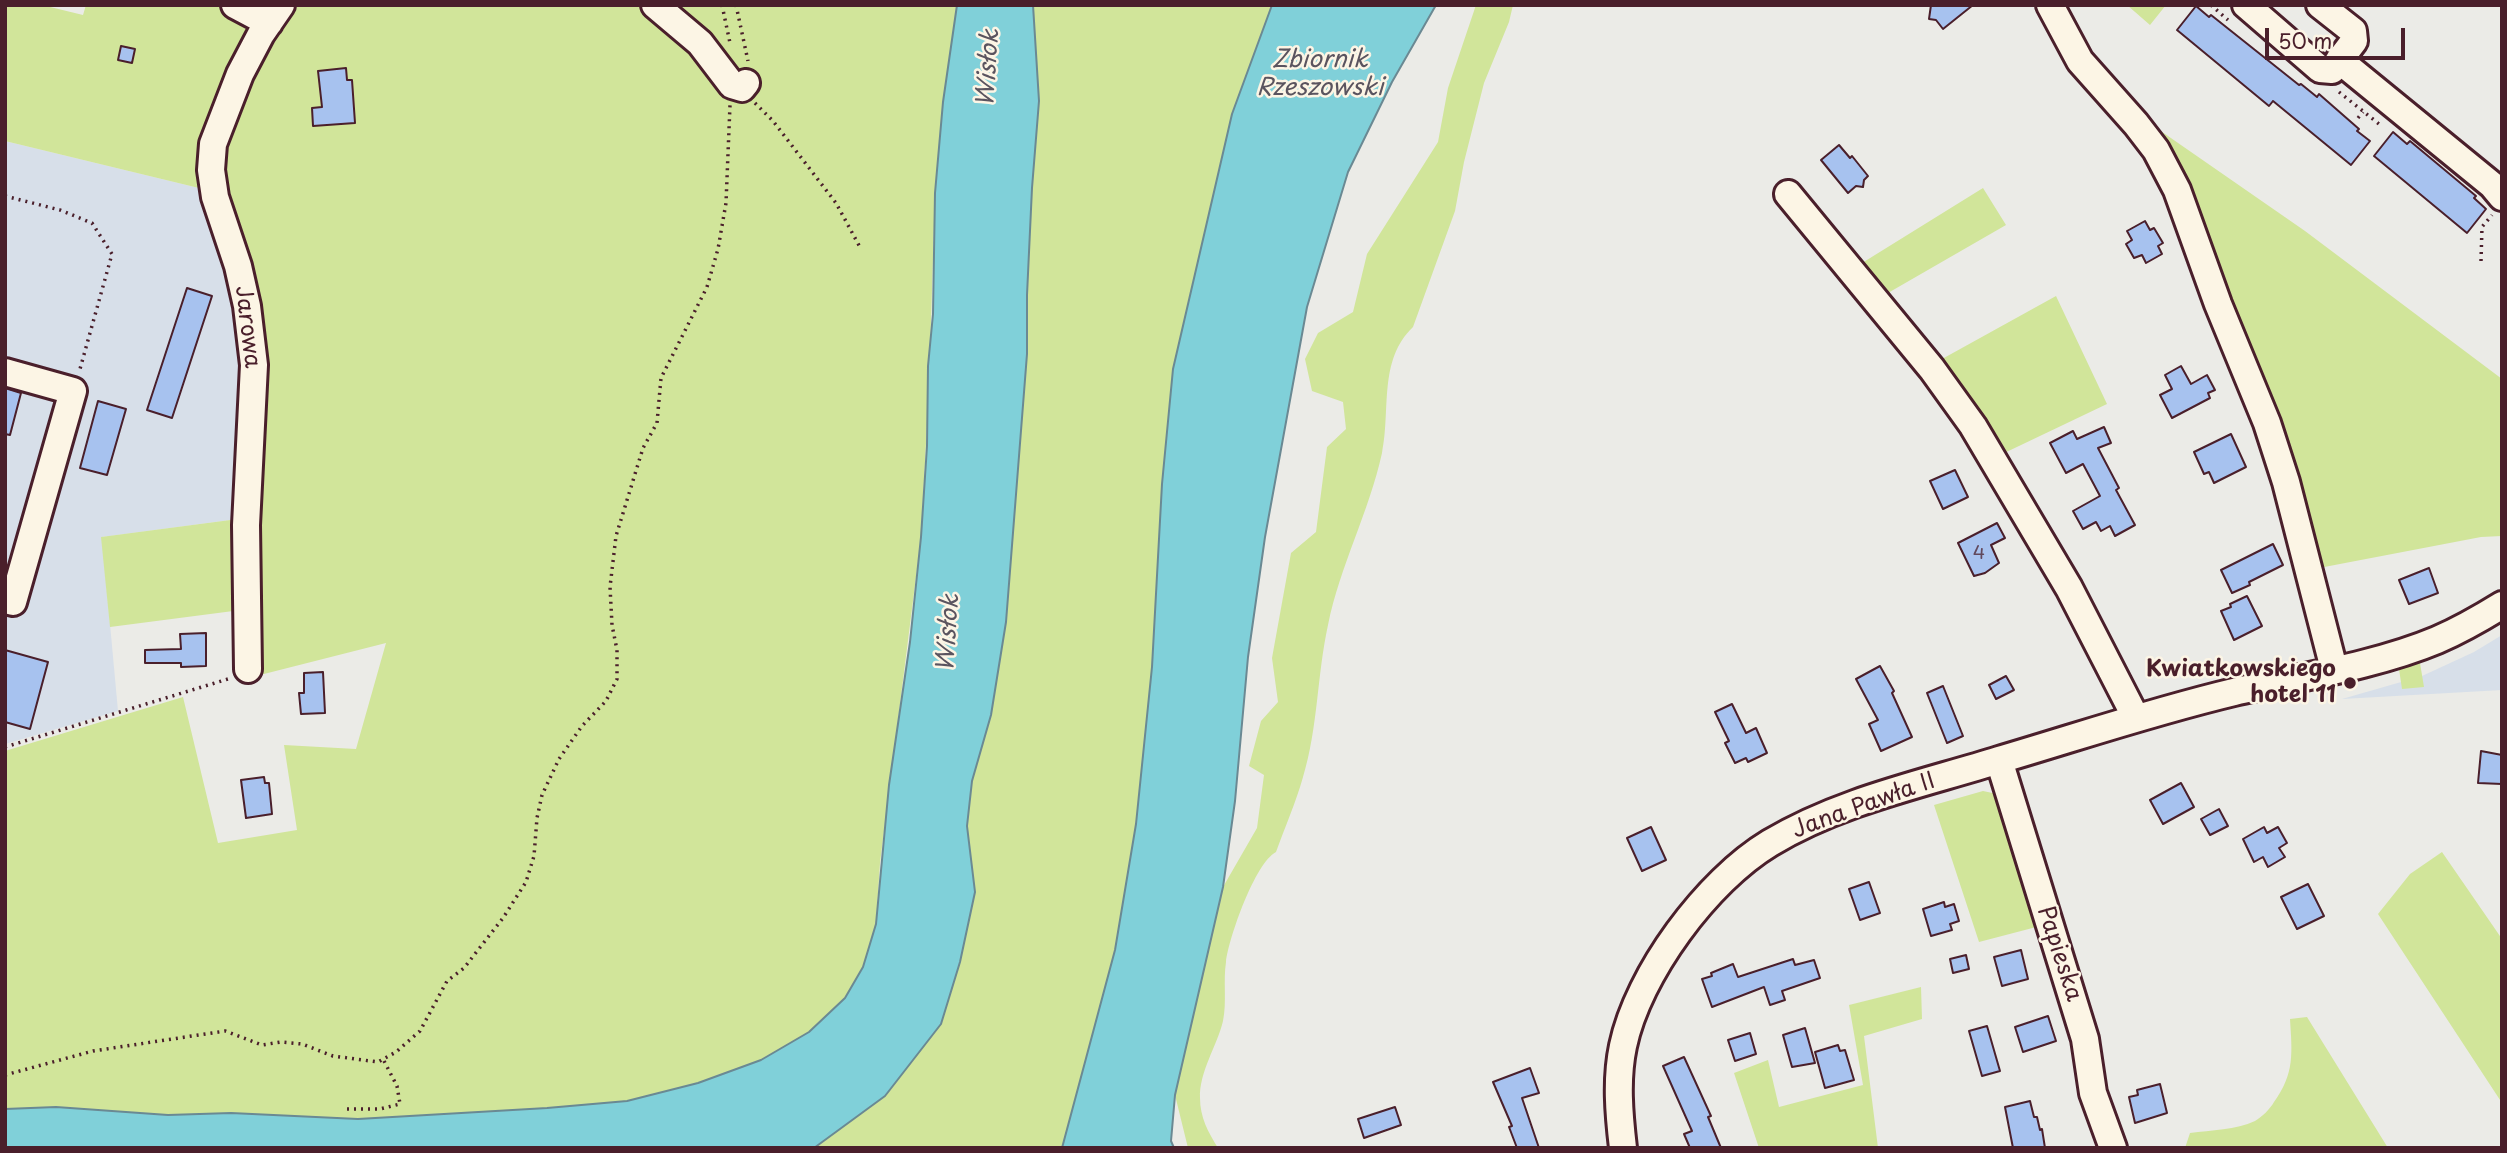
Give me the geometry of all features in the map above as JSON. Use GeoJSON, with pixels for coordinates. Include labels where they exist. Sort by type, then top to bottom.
{"type":"FeatureCollection","features":[{"type":"Feature","properties":{"kind":"street"},"geometry":{"type":"LineString","coordinates":[[234,5],[275,14]]}},
{"type":"Feature","properties":{"kind":"street"},"geometry":{"type":"LineString","coordinates":[[655,5],[700,43],[740,85]]}},
{"type":"Feature","properties":{"kind":"street"},"geometry":{"type":"LineString","coordinates":[[2050,5],[2080,61],[2136,124],[2155,150],[2176,190],[2217,303],[2267,423],[2286,482],[2334,669]]}},
{"type":"Feature","properties":{"kind":"street"},"geometry":{"type":"LineString","coordinates":[[2237,13],[2320,69],[2332,70],[2354,41],[2353,31],[2320,5]]}},
{"type":"Feature","properties":{"kind":"street","name":"Jarowa"},"geometry":{"type":"LineString","coordinates":[[248,669],[246,525],[254,365],[247,306],[238,266],[215,197],[211,170],[213,144],[220,122],[240,74],[275,14]]}},
{"type":"Feature","properties":{"kind":"street"},"geometry":{"type":"LineString","coordinates":[[2339,60],[2492,185],[2499,203]]}},
{"type":"Feature","properties":{"kind":"street"},"geometry":{"type":"LineString","coordinates":[[1788,194],[1932,369],[1973,426],[2069,588],[2139,717]]}},
{"type":"Feature","properties":{"kind":"street"},"geometry":{"type":"LineString","coordinates":[[5,372],[73,391],[13,602],[5,600]]}},
{"type":"Feature","properties":{"kind":"street","name":"Jana Pawła II"},"geometry":{"type":"LineString","coordinates":[[1623,1148],[1618,1087],[1623,1045],[1636,1004],[1660,960],[1690,916],[1727,876],[1769,843],[1821,817],[1876,796],[2139,717],[2387,657],[2466,627],[2502,605]]}},
{"type":"Feature","properties":{"kind":"street","name":"Papieska"},"geometry":{"type":"LineString","coordinates":[[1999,761],[2085,1039],[2093,1093],[2113,1148]]}},
{"type":"Feature","properties":{"kind":"path"},"geometry":{"type":"LineString","coordinates":[[5,1075],[93,1051],[225,1031],[262,1045],[281,1042],[302,1044],[333,1056],[378,1062],[396,1052],[420,1031],[447,981],[464,968],[503,918],[526,882],[534,856],[542,795],[559,759],[582,726],[606,701],[617,679],[617,650],[610,587],[616,536],[643,448],[657,424],[662,378],[707,287],[718,249],[726,203],[727,131],[740,85],[750,73],[736,5]]}},
{"type":"Feature","properties":{"kind":"path"},"geometry":{"type":"LineString","coordinates":[[2211,5],[2237,13]]}},
{"type":"Feature","properties":{"kind":"path"},"geometry":{"type":"LineString","coordinates":[[740,85],[773,121],[836,203],[861,249]]}},
{"type":"Feature","properties":{"kind":"path"},"geometry":{"type":"LineString","coordinates":[[2332,86],[2379,124],[2389,124]]}},
{"type":"Feature","properties":{"kind":"path"},"geometry":{"type":"LineString","coordinates":[[2358,118],[2363,111]]}},
{"type":"Feature","properties":{"kind":"path"},"geometry":{"type":"LineString","coordinates":[[5,196],[60,210],[92,223],[112,254],[73,391]]}},
{"type":"Feature","properties":{"kind":"path"},"geometry":{"type":"LineString","coordinates":[[2481,261],[2482,227],[2499,203]]}},
{"type":"Feature","properties":{"kind":"path"},"geometry":{"type":"LineString","coordinates":[[5,747],[241,675],[248,669]]}},
{"type":"Feature","properties":{"kind":"path"},"geometry":{"type":"LineString","coordinates":[[347,1109],[380,1109],[400,1104],[397,1086],[383,1059]]}},
{"type":"Feature","properties":{"kind":"shaded area"},"geometry":{"type":"Polygon","coordinates":[[[5,141],[203,189],[238,300],[242,439],[238,519],[102,537],[118,711],[5,744],[5,141]]]}},
{"type":"Feature","properties":{"kind":"shaded area"},"geometry":{"type":"Polygon","coordinates":[[[2502,635],[2502,690],[2342,699],[2422,676],[2474,652],[2502,635]]]}},
{"type":"Feature","properties":{"kind":"green space"},"geometry":{"type":"Polygon","coordinates":[[[5,5],[42,5],[83,15],[86,5],[215,5],[254,25],[272,5],[957,5],[943,102],[935,193],[921,537],[880,863],[876,924],[863,967],[845,998],[809,1032],[761,1060],[698,1083],[627,1101],[358,1119],[231,1113],[168,1115],[56,1107],[5,1109],[5,751],[183,697],[218,843],[297,830],[284,745],[356,749],[386,643],[256,676],[242,439],[238,300],[203,189],[5,141],[5,5]]]}},
{"type":"Feature","properties":{"kind":"green space"},"geometry":{"type":"Polygon","coordinates":[[[1033,5],[1272,5],[1232,114],[1173,369],[1162,484],[1152,667],[1136,824],[1115,950],[1062,1148],[814,1148],[885,1096],[975,892],[967,826],[972,781],[991,715],[1006,622],[1027,354],[1032,188],[1039,101],[1033,5]]]}},
{"type":"Feature","properties":{"kind":"green space"},"geometry":{"type":"Polygon","coordinates":[[[1476,5],[1513,5],[1509,22],[1484,83],[1455,211],[1413,327],[1402,340],[1390,370],[1382,453],[1333,603],[1324,644],[1312,740],[1300,786],[1276,852],[1260,870],[1244,902],[1228,951],[1223,1021],[1200,1088],[1203,1118],[1218,1148],[1188,1148],[1175,1095],[1223,887],[1257,828],[1264,775],[1249,766],[1261,721],[1278,702],[1272,658],[1291,553],[1316,532],[1327,447],[1346,429],[1343,402],[1312,391],[1305,359],[1318,333],[1353,312],[1367,254],[1438,142],[1448,88],[1476,5]]]}},
{"type":"Feature","properties":{"kind":"green space"},"geometry":{"type":"Polygon","coordinates":[[[2127,5],[2166,5],[2150,25],[2127,5]]]}},
{"type":"Feature","properties":{"kind":"green space"},"geometry":{"type":"Polygon","coordinates":[[[2155,127],[2305,231],[2502,379],[2502,536],[2481,537],[2319,568],[2221,289],[2155,127]]]}},
{"type":"Feature","properties":{"kind":"green space"},"geometry":{"type":"Polygon","coordinates":[[[1983,188],[2006,225],[1881,297],[1854,268],[1983,188]]]}},
{"type":"Feature","properties":{"kind":"green space"},"geometry":{"type":"Polygon","coordinates":[[[2056,296],[2107,404],[1998,456],[1933,364],[2056,296]]]}},
{"type":"Feature","properties":{"kind":"green space"},"geometry":{"type":"Polygon","coordinates":[[[238,519],[241,610],[110,627],[101,537],[238,519]]]}},
{"type":"Feature","properties":{"kind":"green space"},"geometry":{"type":"Polygon","coordinates":[[[2420,663],[2424,687],[2402,689],[2399,669],[2420,663]]]}},
{"type":"Feature","properties":{"kind":"green space"},"geometry":{"type":"Polygon","coordinates":[[[1983,791],[2002,795],[2044,925],[1979,942],[1934,805],[1983,791]]]}},
{"type":"Feature","properties":{"kind":"green space"},"geometry":{"type":"Polygon","coordinates":[[[2442,852],[2502,939],[2502,1103],[2378,914],[2410,874],[2442,852]]]}},
{"type":"Feature","properties":{"kind":"green space"},"geometry":{"type":"Polygon","coordinates":[[[1921,987],[1922,1019],[1864,1036],[1878,1148],[1759,1148],[1734,1073],[1768,1060],[1779,1107],[1863,1085],[1849,1005],[1921,987]]]}},
{"type":"Feature","properties":{"kind":"green space"},"geometry":{"type":"Polygon","coordinates":[[[2307,1017],[2388,1148],[2185,1148],[2190,1133],[2248,1124],[2268,1110],[2281,1092],[2289,1072],[2290,1019],[2307,1017]]]}},
{"type":"Feature","properties":{"kind":"water","name":"Wisłok"},"geometry":{"type":"Polygon","coordinates":[[[957,5],[1033,5],[1039,101],[1032,188],[1027,354],[1006,622],[991,715],[972,781],[967,826],[975,892],[960,962],[941,1024],[885,1096],[814,1148],[5,1148],[5,1109],[56,1107],[168,1115],[231,1113],[358,1119],[627,1101],[698,1083],[761,1060],[809,1032],[845,998],[863,967],[876,924],[889,785],[910,642],[927,446],[935,193],[943,102],[957,5]]]}},
{"type":"Feature","properties":{"kind":"water","name":"Zbiornik Rzeszowski"},"geometry":{"type":"Polygon","coordinates":[[[1272,5],[1436,5],[1392,82],[1348,172],[1307,307],[1265,537],[1248,657],[1235,801],[1223,887],[1175,1095],[1171,1141],[1174,1148],[1062,1148],[1115,950],[1136,824],[1152,667],[1162,484],[1173,369],[1232,114],[1272,5]]]}},
{"type":"Feature","properties":{"kind":"building"},"geometry":{"type":"Polygon","coordinates":[[[1931,5],[1973,5],[1943,29],[1936,20],[1929,19],[1931,5]]]}},
{"type":"Feature","properties":{"kind":"building"},"geometry":{"type":"Polygon","coordinates":[[[2196,6],[2299,85],[2317,97],[2319,94],[2359,129],[2357,131],[2370,141],[2351,165],[2273,101],[2269,106],[2177,30],[2196,6]]]}},
{"type":"Feature","properties":{"kind":"building"},"geometry":{"type":"Polygon","coordinates":[[[121,46],[135,49],[132,63],[118,60],[121,46]]]}},
{"type":"Feature","properties":{"kind":"building"},"geometry":{"type":"Polygon","coordinates":[[[346,68],[347,80],[352,80],[355,123],[313,126],[312,108],[322,107],[318,71],[346,68]]]}},
{"type":"Feature","properties":{"kind":"building"},"geometry":{"type":"Polygon","coordinates":[[[2393,132],[2407,144],[2410,141],[2476,196],[2474,198],[2486,209],[2467,233],[2374,156],[2393,132]]]}},
{"type":"Feature","properties":{"kind":"building"},"geometry":{"type":"Polygon","coordinates":[[[1839,145],[1868,176],[1863,187],[1856,186],[1848,193],[1821,160],[1839,145]]]}},
{"type":"Feature","properties":{"kind":"building"},"geometry":{"type":"Polygon","coordinates":[[[2145,221],[2150,230],[2154,228],[2163,243],[2158,246],[2162,254],[2146,263],[2142,255],[2134,258],[2126,244],[2132,240],[2127,231],[2145,221]]]}},
{"type":"Feature","properties":{"kind":"building"},"geometry":{"type":"Polygon","coordinates":[[[187,288],[212,296],[172,418],[147,410],[187,288]]]}},
{"type":"Feature","properties":{"kind":"building"},"geometry":{"type":"Polygon","coordinates":[[[2181,366],[2191,384],[2207,375],[2215,390],[2208,393],[2210,398],[2172,418],[2160,395],[2172,389],[2165,375],[2181,366]]]}},
{"type":"Feature","properties":{"kind":"building"},"geometry":{"type":"Polygon","coordinates":[[[5,388],[21,393],[10,435],[5,434],[5,388]]]}},
{"type":"Feature","properties":{"kind":"building"},"geometry":{"type":"Polygon","coordinates":[[[98,401],[126,409],[107,475],[80,468],[98,401]]]}},
{"type":"Feature","properties":{"kind":"building"},"geometry":{"type":"Polygon","coordinates":[[[2104,427],[2111,443],[2098,448],[2135,525],[2115,536],[2110,526],[2101,531],[2096,522],[2083,529],[2073,511],[2100,496],[2083,464],[2066,473],[2050,443],[2073,431],[2077,439],[2104,427]]]}},
{"type":"Feature","properties":{"kind":"building"},"geometry":{"type":"Polygon","coordinates":[[[2231,434],[2246,467],[2214,483],[2209,472],[2204,474],[2194,452],[2231,434]]]}},
{"type":"Feature","properties":{"kind":"building"},"geometry":{"type":"Polygon","coordinates":[[[1955,470],[1968,497],[1943,509],[1930,481],[1955,470]]]}},
{"type":"Feature","properties":{"kind":"building"},"geometry":{"type":"Polygon","coordinates":[[[1997,523],[2005,538],[1991,545],[1999,563],[1985,573],[1974,576],[1958,543],[1997,523]]]}},
{"type":"Feature","properties":{"kind":"building"},"geometry":{"type":"Polygon","coordinates":[[[2273,544],[2283,565],[2232,593],[2221,570],[2273,544]]]}},
{"type":"Feature","properties":{"kind":"building"},"geometry":{"type":"Polygon","coordinates":[[[2429,568],[2438,593],[2409,604],[2399,580],[2429,568]]]}},
{"type":"Feature","properties":{"kind":"building"},"geometry":{"type":"Polygon","coordinates":[[[2247,596],[2262,626],[2234,640],[2221,611],[2247,596]]]}},
{"type":"Feature","properties":{"kind":"building"},"geometry":{"type":"Polygon","coordinates":[[[206,633],[206,666],[181,667],[181,663],[145,663],[145,650],[181,649],[180,634],[206,633]]]}},
{"type":"Feature","properties":{"kind":"building"},"geometry":{"type":"Polygon","coordinates":[[[5,650],[48,662],[30,729],[5,722],[5,650]]]}},
{"type":"Feature","properties":{"kind":"building"},"geometry":{"type":"Polygon","coordinates":[[[1880,666],[1894,691],[1892,693],[1912,737],[1881,751],[1869,724],[1878,720],[1856,679],[1880,666]]]}},
{"type":"Feature","properties":{"kind":"building"},"geometry":{"type":"Polygon","coordinates":[[[323,672],[325,713],[301,714],[299,693],[304,693],[304,673],[323,672]]]}},
{"type":"Feature","properties":{"kind":"building"},"geometry":{"type":"Polygon","coordinates":[[[2006,676],[2014,690],[1996,699],[1989,685],[2006,676]]]}},
{"type":"Feature","properties":{"kind":"building"},"geometry":{"type":"Polygon","coordinates":[[[1943,686],[1963,736],[1947,743],[1927,693],[1943,686]]]}},
{"type":"Feature","properties":{"kind":"building"},"geometry":{"type":"Polygon","coordinates":[[[1732,704],[1746,733],[1756,728],[1767,753],[1748,762],[1746,758],[1735,763],[1725,743],[1729,741],[1715,712],[1732,704]]]}},
{"type":"Feature","properties":{"kind":"building"},"geometry":{"type":"Polygon","coordinates":[[[2481,751],[2502,755],[2502,784],[2478,783],[2481,751]]]}},
{"type":"Feature","properties":{"kind":"building"},"geometry":{"type":"Polygon","coordinates":[[[264,777],[265,783],[269,783],[272,814],[246,818],[241,780],[264,777]]]}},
{"type":"Feature","properties":{"kind":"building"},"geometry":{"type":"Polygon","coordinates":[[[2181,783],[2194,807],[2163,824],[2150,800],[2181,783]]]}},
{"type":"Feature","properties":{"kind":"building"},"geometry":{"type":"Polygon","coordinates":[[[2219,809],[2228,826],[2210,835],[2201,819],[2219,809]]]}},
{"type":"Feature","properties":{"kind":"building"},"geometry":{"type":"Polygon","coordinates":[[[1651,827],[1666,860],[1642,871],[1627,838],[1651,827]]]}},
{"type":"Feature","properties":{"kind":"building"},"geometry":{"type":"Polygon","coordinates":[[[2264,827],[2267,833],[2278,827],[2287,843],[2279,848],[2285,857],[2268,867],[2263,857],[2254,862],[2243,839],[2264,827]]]}},
{"type":"Feature","properties":{"kind":"building"},"geometry":{"type":"Polygon","coordinates":[[[1869,882],[1880,913],[1860,920],[1849,889],[1869,882]]]}},
{"type":"Feature","properties":{"kind":"building"},"geometry":{"type":"Polygon","coordinates":[[[2308,884],[2324,916],[2297,929],[2281,897],[2308,884]]]}},
{"type":"Feature","properties":{"kind":"building"},"geometry":{"type":"Polygon","coordinates":[[[1944,902],[1945,907],[1954,904],[1959,921],[1950,924],[1952,930],[1931,936],[1923,909],[1944,902]]]}},
{"type":"Feature","properties":{"kind":"building"},"geometry":{"type":"Polygon","coordinates":[[[2021,950],[2028,979],[2002,986],[1994,957],[2021,950]]]}},
{"type":"Feature","properties":{"kind":"building"},"geometry":{"type":"Polygon","coordinates":[[[1966,955],[1969,969],[1953,973],[1950,959],[1966,955]]]}},
{"type":"Feature","properties":{"kind":"building"},"geometry":{"type":"Polygon","coordinates":[[[1793,959],[1795,965],[1814,960],[1820,978],[1782,991],[1785,1000],[1770,1005],[1764,987],[1712,1007],[1702,979],[1712,976],[1711,973],[1733,964],[1738,977],[1793,959]]]}},
{"type":"Feature","properties":{"kind":"building"},"geometry":{"type":"Polygon","coordinates":[[[2048,1016],[2056,1041],[2023,1052],[2015,1027],[2048,1016]]]}},
{"type":"Feature","properties":{"kind":"building"},"geometry":{"type":"Polygon","coordinates":[[[1987,1026],[2000,1071],[1982,1076],[1969,1031],[1987,1026]]]}},
{"type":"Feature","properties":{"kind":"building"},"geometry":{"type":"Polygon","coordinates":[[[1805,1028],[1815,1063],[1792,1067],[1783,1035],[1805,1028]]]}},
{"type":"Feature","properties":{"kind":"building"},"geometry":{"type":"Polygon","coordinates":[[[1750,1033],[1756,1054],[1735,1061],[1728,1040],[1750,1033]]]}},
{"type":"Feature","properties":{"kind":"building"},"geometry":{"type":"Polygon","coordinates":[[[1838,1045],[1840,1051],[1845,1050],[1854,1080],[1825,1088],[1815,1052],[1838,1045]]]}},
{"type":"Feature","properties":{"kind":"building"},"geometry":{"type":"Polygon","coordinates":[[[1684,1057],[1711,1116],[1708,1117],[1721,1148],[1690,1148],[1684,1134],[1692,1131],[1663,1066],[1684,1057]]]}},
{"type":"Feature","properties":{"kind":"building"},"geometry":{"type":"Polygon","coordinates":[[[1530,1068],[1539,1093],[1522,1098],[1539,1148],[1517,1148],[1509,1127],[1512,1126],[1493,1082],[1530,1068]]]}},
{"type":"Feature","properties":{"kind":"building"},"geometry":{"type":"Polygon","coordinates":[[[2160,1084],[2167,1113],[2135,1123],[2129,1097],[2138,1095],[2137,1090],[2160,1084]]]}},
{"type":"Feature","properties":{"kind":"building"},"geometry":{"type":"Polygon","coordinates":[[[2030,1101],[2034,1117],[2037,1117],[2040,1130],[2042,1129],[2045,1148],[2013,1148],[2005,1107],[2030,1101]]]}},
{"type":"Feature","properties":{"kind":"building"},"geometry":{"type":"Polygon","coordinates":[[[1395,1107],[1401,1125],[1364,1138],[1358,1119],[1395,1107]]]}},
{"type":"Feature","properties":{"kind":"place","name":"Kwiatkowskiego hotel 11"},"geometry":{"type":"Point","coordinates":[2350,683]}}]}
